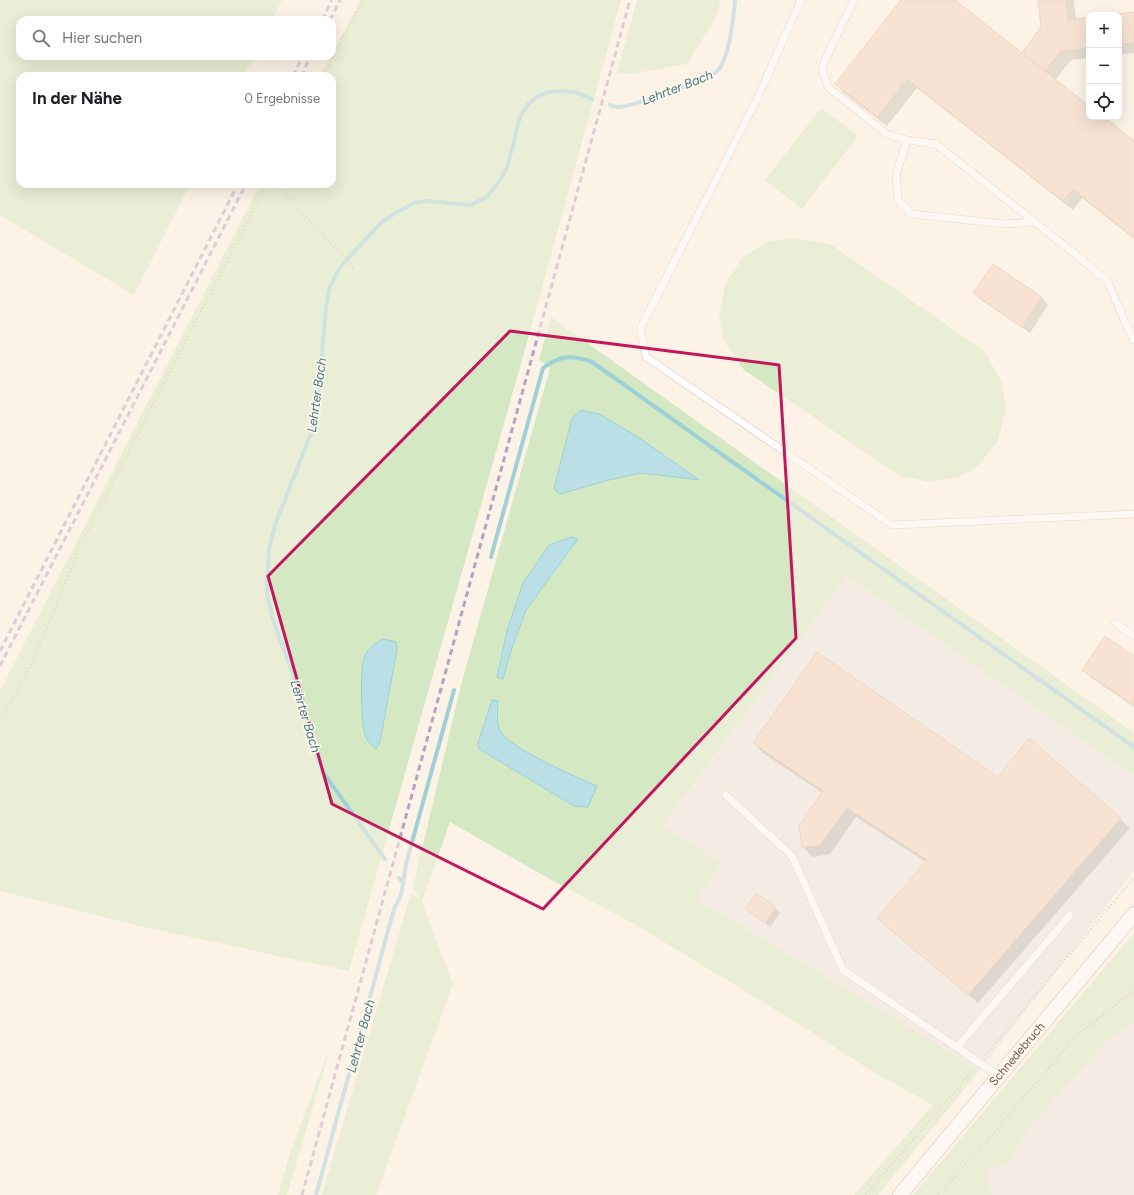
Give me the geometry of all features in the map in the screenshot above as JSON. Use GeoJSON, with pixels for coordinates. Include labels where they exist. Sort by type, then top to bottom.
{"type":"FeatureCollection","features":[{"type":"Feature","properties":{"kind":"street","name":"Schnedebruch"},"geometry":{"type":"LineString","coordinates":[[900,1195],[1134,914]]}},
{"type":"Feature","properties":{"kind":"lane"},"geometry":{"type":"LineString","coordinates":[[801,0],[757,99],[640,329],[646,357],[892,525],[1134,514]]}},
{"type":"Feature","properties":{"kind":"lane"},"geometry":{"type":"LineString","coordinates":[[854,0],[823,64],[822,69],[828,87],[887,134],[906,140],[936,144],[1108,282],[1134,340]]}},
{"type":"Feature","properties":{"kind":"lane"},"geometry":{"type":"LineString","coordinates":[[906,140],[896,175],[898,200],[911,214],[1005,224],[1035,222]]}},
{"type":"Feature","properties":{"kind":"lane"},"geometry":{"type":"LineString","coordinates":[[1115,623],[1134,636]]}},
{"type":"Feature","properties":{"kind":"lane"},"geometry":{"type":"LineString","coordinates":[[726,795],[792,856],[843,970],[999,1076]]}},
{"type":"Feature","properties":{"kind":"lane"},"geometry":{"type":"LineString","coordinates":[[957,1048],[1070,915]]}},
{"type":"Feature","properties":{"kind":"path"},"geometry":{"type":"LineString","coordinates":[[336,51],[363,0]]}},
{"type":"Feature","properties":{"kind":"path"},"geometry":{"type":"LineString","coordinates":[[325,72],[331,60]]}},
{"type":"Feature","properties":{"kind":"path"},"geometry":{"type":"LineString","coordinates":[[0,721],[33,661],[83,540],[265,188]]}},
{"type":"Feature","properties":{"kind":"path"},"geometry":{"type":"LineString","coordinates":[[281,188],[355,269]]}},
{"type":"Feature","properties":{"kind":"path"},"geometry":{"type":"LineString","coordinates":[[866,1195],[1134,878]]}},
{"type":"Feature","properties":{"kind":"path"},"geometry":{"type":"LineString","coordinates":[[939,1195],[1074,1038],[1124,998],[1134,986]]}},
{"type":"Feature","properties":{"kind":"path"},"geometry":{"type":"LineString","coordinates":[[1124,998],[1134,993]]}},
{"type":"Feature","properties":{"kind":"highlighted area"},"geometry":{"type":"Polygon","coordinates":[[[510,331],[779,365],[796,638],[543,909],[332,804],[268,576],[510,331]]]}},
{"type":"Feature","properties":{"kind":"shaded area"},"geometry":{"type":"Polygon","coordinates":[[[847,576],[1134,776],[1134,870],[980,1070],[697,899],[663,827],[847,576]]]}},
{"type":"Feature","properties":{"kind":"shaded area"},"geometry":{"type":"Polygon","coordinates":[[[1134,956],[1134,1195],[929,1195],[1134,956]]]}},
{"type":"Feature","properties":{"kind":"green space"},"geometry":{"type":"Polygon","coordinates":[[[0,0],[282,0],[274,16],[16,16],[16,60],[252,60],[246,72],[16,72],[16,188],[188,188],[134,295],[0,215],[0,0]]]}},
{"type":"Feature","properties":{"kind":"green space"},"geometry":{"type":"Polygon","coordinates":[[[361,0],[621,0],[524,353],[349,971],[139,926],[0,891],[0,691],[258,188],[336,188],[336,72],[321,72],[328,60],[336,60],[336,46],[361,0]]]}},
{"type":"Feature","properties":{"kind":"green space"},"geometry":{"type":"Polygon","coordinates":[[[637,0],[721,0],[716,17],[687,64],[629,74],[617,73],[637,0]]]}},
{"type":"Feature","properties":{"kind":"green space"},"geometry":{"type":"Polygon","coordinates":[[[821,108],[858,136],[802,209],[765,180],[821,108]]]}},
{"type":"Feature","properties":{"kind":"green space"},"geometry":{"type":"Polygon","coordinates":[[[793,238],[830,244],[984,351],[1001,380],[1006,408],[998,440],[980,464],[961,476],[930,482],[900,476],[744,370],[724,341],[719,316],[725,284],[744,256],[767,242],[793,238]]]}},
{"type":"Feature","properties":{"kind":"green space"},"geometry":{"type":"Polygon","coordinates":[[[551,317],[1134,733],[1134,776],[847,576],[663,826],[721,863],[697,899],[980,1070],[878,1195],[854,1195],[933,1105],[873,1072],[807,1029],[636,925],[548,878],[450,822],[422,902],[453,984],[376,1195],[322,1195],[411,893],[421,901],[413,887],[461,685],[550,368],[539,360],[551,317]]]}},
{"type":"Feature","properties":{"kind":"green space"},"geometry":{"type":"Polygon","coordinates":[[[1134,933],[1134,1022],[1107,1041],[1066,1086],[1030,1127],[1005,1166],[989,1167],[987,1179],[991,1195],[913,1195],[1134,933]]]}},
{"type":"Feature","properties":{"kind":"green space"},"geometry":{"type":"Polygon","coordinates":[[[331,1045],[287,1195],[278,1195],[290,1153],[331,1045]]]}},
{"type":"Feature","properties":{"kind":"water"},"geometry":{"type":"Polygon","coordinates":[[[581,410],[599,414],[635,435],[699,480],[641,473],[609,480],[560,494],[554,489],[572,418],[581,410]]]}},
{"type":"Feature","properties":{"kind":"water"},"geometry":{"type":"Polygon","coordinates":[[[572,537],[578,539],[526,610],[511,651],[503,679],[497,677],[507,631],[523,583],[549,545],[572,537]]]}},
{"type":"Feature","properties":{"kind":"water"},"geometry":{"type":"Polygon","coordinates":[[[383,639],[396,642],[397,650],[380,742],[376,749],[368,741],[365,735],[362,709],[362,673],[364,658],[368,651],[383,639]]]}},
{"type":"Feature","properties":{"kind":"water"},"geometry":{"type":"Polygon","coordinates":[[[492,700],[498,701],[498,726],[505,737],[528,753],[597,786],[588,807],[574,806],[479,749],[478,743],[492,700]]]}},
{"type":"Feature","properties":{"kind":"building"},"geometry":{"type":"Polygon","coordinates":[[[901,0],[955,0],[1086,104],[1086,120],[1108,120],[1134,141],[1134,238],[1073,189],[1063,201],[907,79],[877,117],[835,84],[901,0]]]}},
{"type":"Feature","properties":{"kind":"building"},"geometry":{"type":"Polygon","coordinates":[[[1038,0],[1066,0],[1068,20],[1086,17],[1086,48],[1061,51],[1045,71],[1022,53],[1041,27],[1038,0]]]}},
{"type":"Feature","properties":{"kind":"building"},"geometry":{"type":"Polygon","coordinates":[[[1134,12],[1134,44],[1122,44],[1122,13],[1134,12]]]}},
{"type":"Feature","properties":{"kind":"building"},"geometry":{"type":"Polygon","coordinates":[[[993,264],[1042,297],[1022,327],[973,293],[993,264]]]}},
{"type":"Feature","properties":{"kind":"building"},"geometry":{"type":"Polygon","coordinates":[[[1105,636],[1134,656],[1134,705],[1082,670],[1105,636]]]}},
{"type":"Feature","properties":{"kind":"building"},"geometry":{"type":"Polygon","coordinates":[[[817,652],[998,777],[1029,738],[1121,818],[968,995],[877,918],[927,860],[847,808],[820,845],[802,848],[799,826],[823,791],[753,743],[817,652]]]}},
{"type":"Feature","properties":{"kind":"building"},"geometry":{"type":"Polygon","coordinates":[[[756,893],[776,907],[765,923],[745,909],[756,893]]]}},
{"type":"Feature","properties":{"kind":"waterway","name":"Lehrter Bach"},"geometry":{"type":"LineString","coordinates":[[610,105],[618,107],[626,106],[654,98],[701,80],[718,70],[722,64],[728,47],[735,0]]}},
{"type":"Feature","properties":{"kind":"waterway","name":"Lehrter Bach"},"geometry":{"type":"LineString","coordinates":[[385,859],[322,771],[312,743],[302,699],[273,620],[267,594],[269,549],[275,525],[313,428],[317,409],[326,307],[329,290],[341,266],[382,222],[397,212],[414,203],[428,201],[470,205],[487,197],[507,168],[520,117],[528,104],[537,97],[548,92],[561,91],[575,92],[592,99]]}},
{"type":"Feature","properties":{"kind":"waterway"},"geometry":{"type":"LineString","coordinates":[[491,557],[543,368],[561,359],[573,357],[579,358],[592,362],[1134,747]]}},
{"type":"Feature","properties":{"kind":"waterway"},"geometry":{"type":"LineString","coordinates":[[403,883],[406,864],[454,690]]}},
{"type":"Feature","properties":{"kind":"waterway","name":"Lehrter Bach"},"geometry":{"type":"LineString","coordinates":[[316,1195],[394,909],[401,895],[403,883],[399,878]]}},
{"type":"Feature","properties":{"kind":"railway"},"geometry":{"type":"LineString","coordinates":[[324,16],[332,0]]}},
{"type":"Feature","properties":{"kind":"railway"},"geometry":{"type":"LineString","coordinates":[[332,16],[340,0]]}},
{"type":"Feature","properties":{"kind":"railway"},"geometry":{"type":"LineString","coordinates":[[302,1195],[630,0]]}},
{"type":"Feature","properties":{"kind":"railway"},"geometry":{"type":"LineString","coordinates":[[295,72],[301,60]]}},
{"type":"Feature","properties":{"kind":"railway"},"geometry":{"type":"LineString","coordinates":[[303,72],[309,60]]}},
{"type":"Feature","properties":{"kind":"railway"},"geometry":{"type":"LineString","coordinates":[[0,651],[236,188]]}},
{"type":"Feature","properties":{"kind":"railway"},"geometry":{"type":"LineString","coordinates":[[0,666],[244,188]]}}]}
